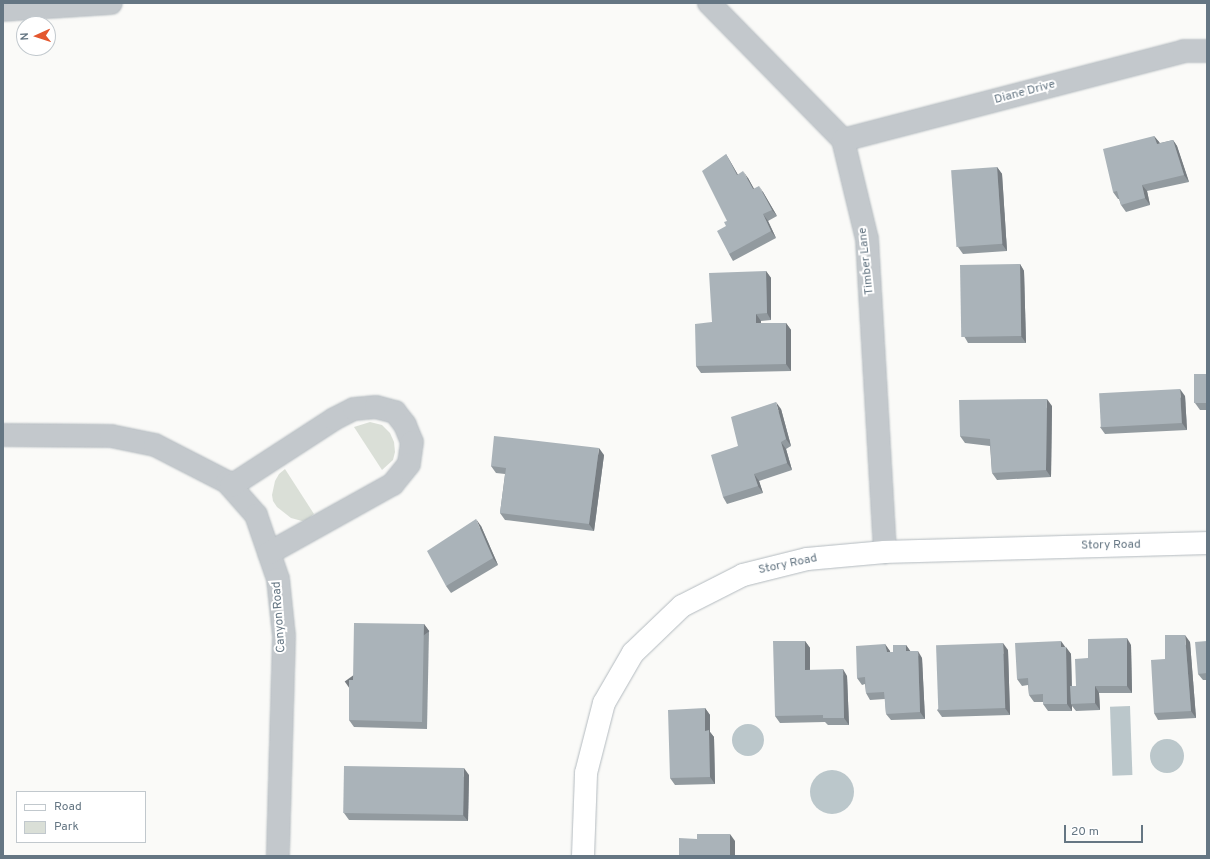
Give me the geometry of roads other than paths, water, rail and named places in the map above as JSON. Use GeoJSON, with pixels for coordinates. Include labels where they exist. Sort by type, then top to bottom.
{"type":"FeatureCollection","features":[{"type":"Feature","properties":{"kind":"street"},"geometry":{"type":"LineString","coordinates":[[3,10],[111,3]]}},
{"type":"Feature","properties":{"kind":"street"},"geometry":{"type":"LineString","coordinates":[[709,3],[843,140]]}},
{"type":"Feature","properties":{"kind":"street","name":"Diane Drive"},"geometry":{"type":"LineString","coordinates":[[843,140],[1184,52],[1207,51]]}},
{"type":"Feature","properties":{"kind":"street","name":"Timber Lane"},"geometry":{"type":"LineString","coordinates":[[843,140],[867,239],[885,552]]}},
{"type":"Feature","properties":{"kind":"street"},"geometry":{"type":"LineString","coordinates":[[231,486],[334,419],[354,409],[376,407],[382,408],[394,412],[405,424],[412,442],[409,464],[393,484],[269,553]]}},
{"type":"Feature","properties":{"kind":"street","name":"Canyon Road"},"geometry":{"type":"LineString","coordinates":[[3,435],[111,436],[155,445],[227,482],[256,516],[278,579],[284,636],[278,856]]}},
{"type":"Feature","properties":{"kind":"street","name":"Story Road"},"geometry":{"type":"LineString","coordinates":[[583,856],[586,773],[604,703],[633,653],[682,606],[743,575],[807,559],[885,552],[1207,543]]}}]}
